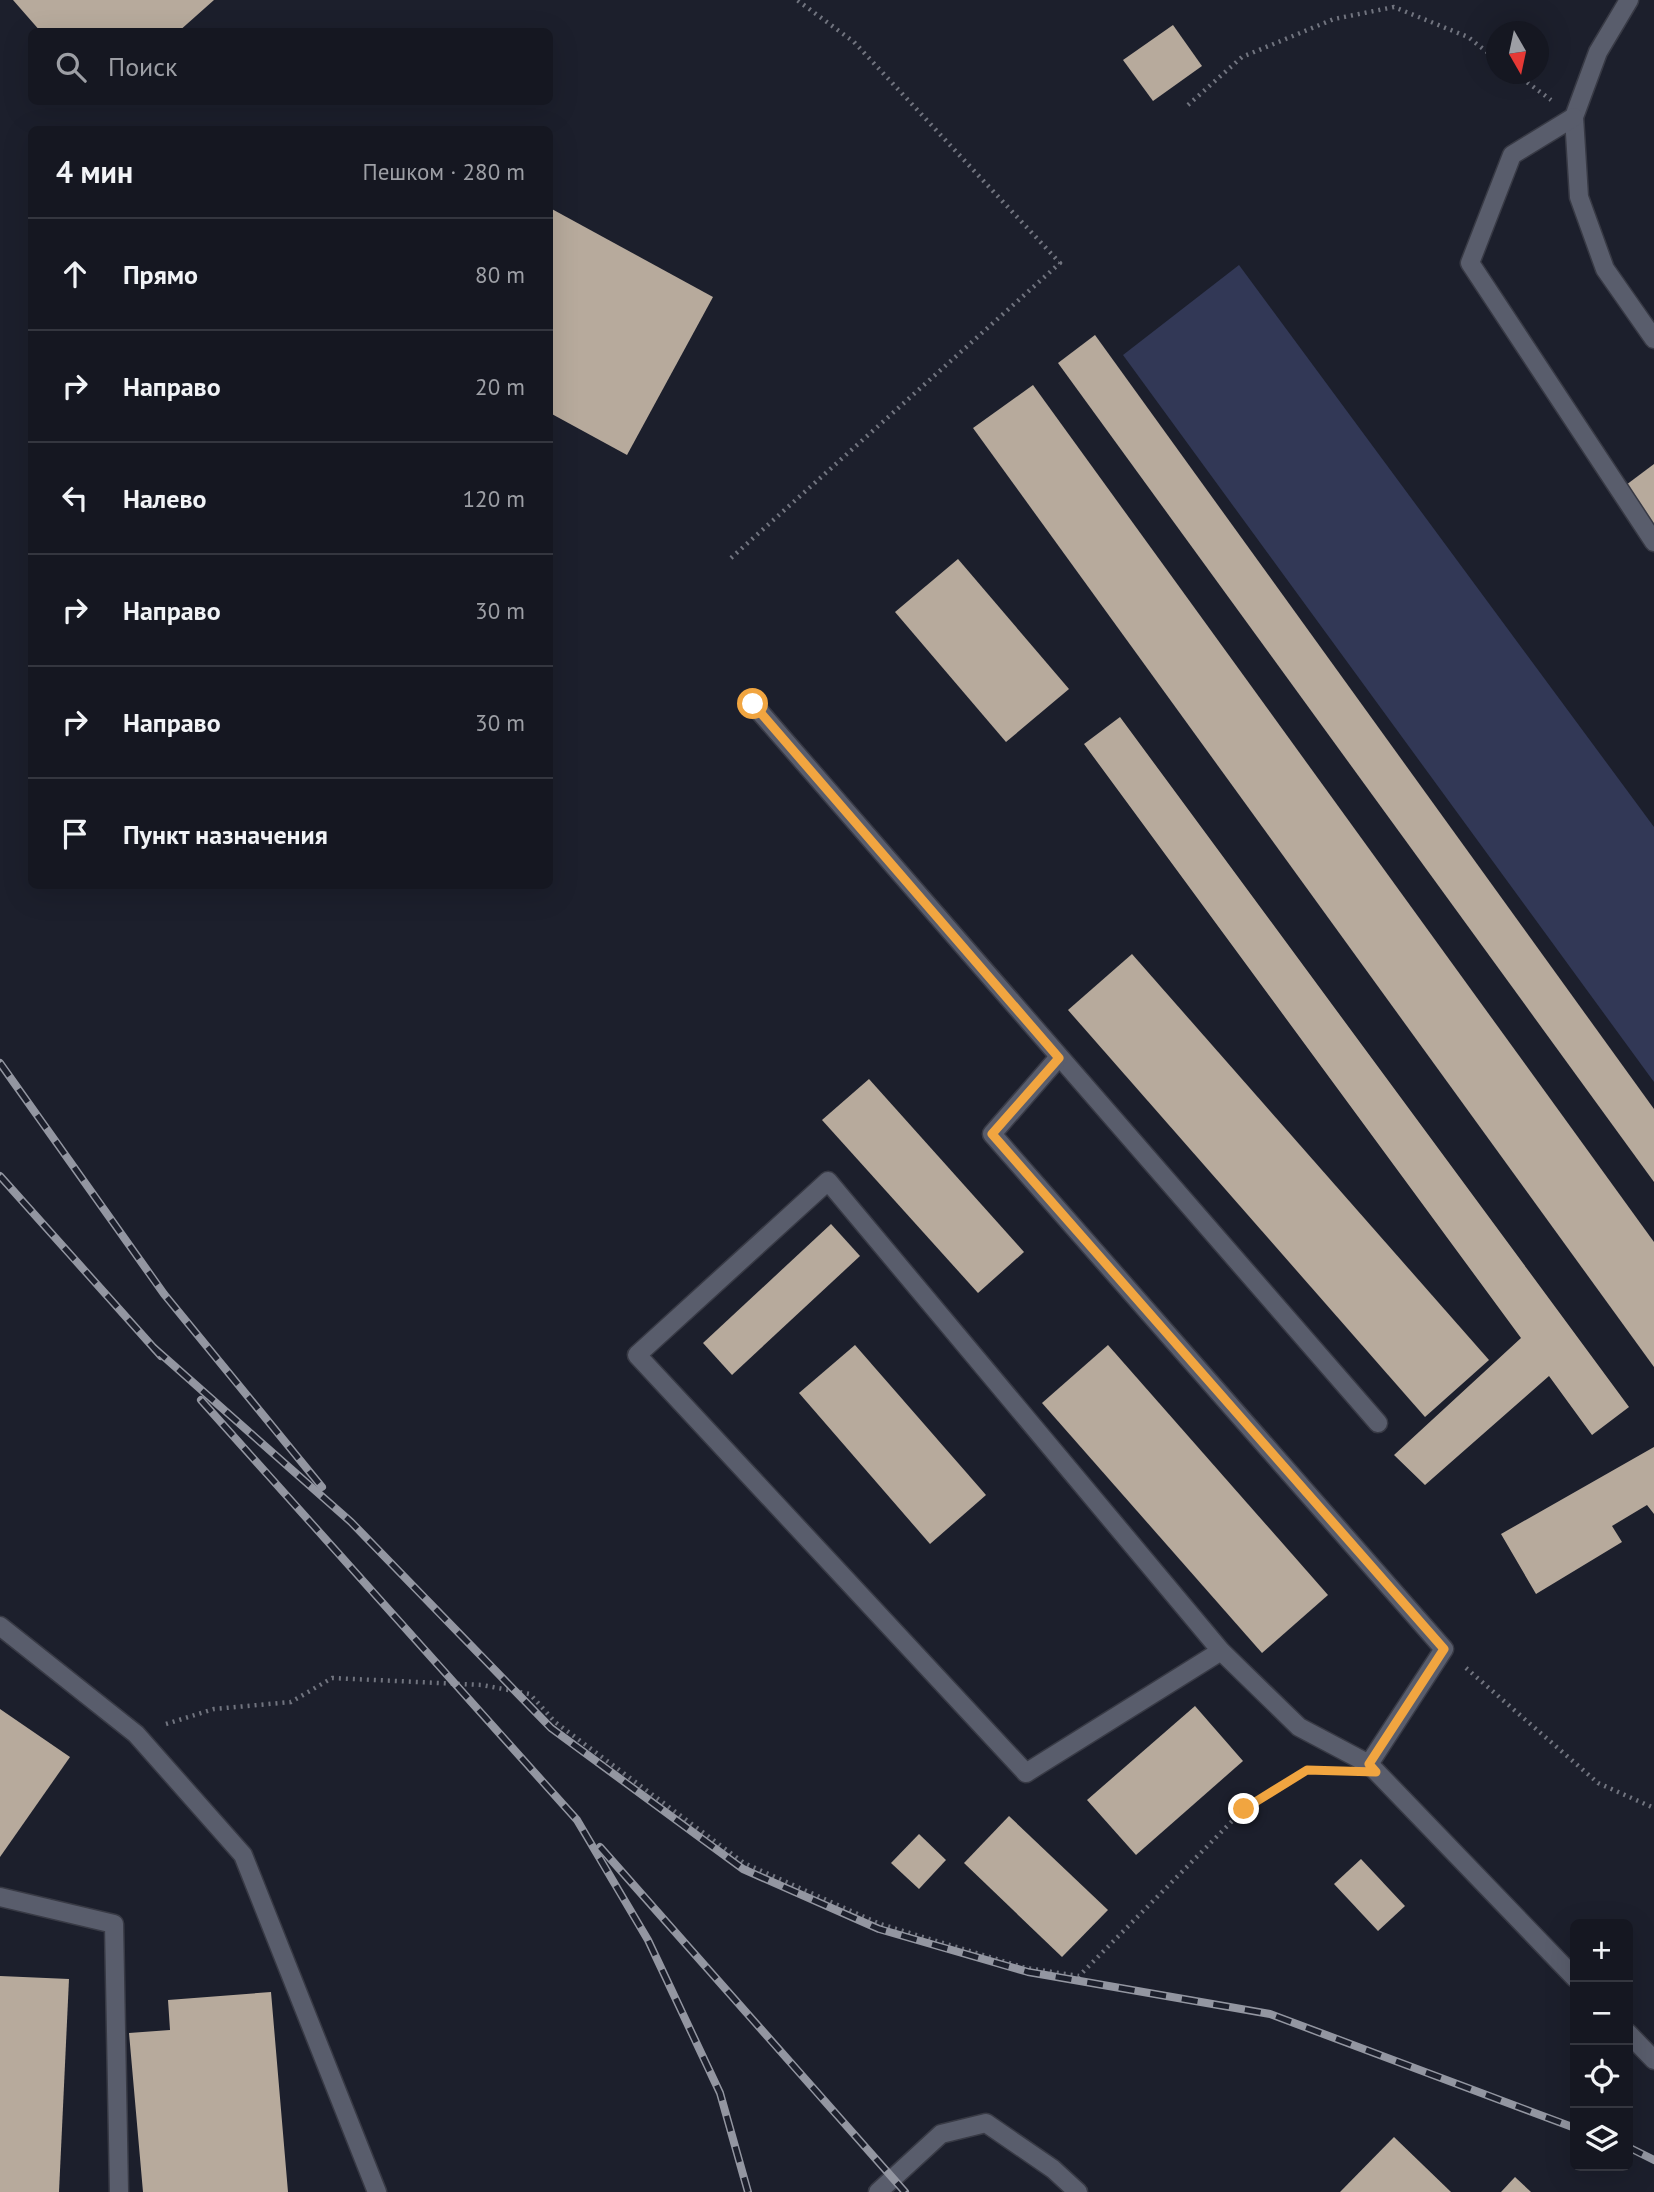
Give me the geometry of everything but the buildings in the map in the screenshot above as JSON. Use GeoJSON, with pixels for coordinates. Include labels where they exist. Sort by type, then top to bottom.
{"type":"FeatureCollection","features":[{"type":"Feature","properties":{"kind":"street"},"geometry":{"type":"LineString","coordinates":[[1629,0],[1598,52],[1574,117],[1579,197],[1605,269],[1654,339]]}},
{"type":"Feature","properties":{"kind":"street"},"geometry":{"type":"LineString","coordinates":[[1574,117],[1512,155],[1470,262],[1654,542]]}},
{"type":"Feature","properties":{"kind":"street"},"geometry":{"type":"LineString","coordinates":[[753,704],[1378,1423]]}},
{"type":"Feature","properties":{"kind":"street"},"geometry":{"type":"LineString","coordinates":[[1059,1058],[992,1134],[1444,1649],[1369,1764]]}},
{"type":"Feature","properties":{"kind":"street"},"geometry":{"type":"LineString","coordinates":[[1221,1651],[1026,1773],[637,1355],[828,1181],[1221,1651],[1299,1727],[1369,1764],[1570,1973]]}},
{"type":"Feature","properties":{"kind":"street"},"geometry":{"type":"LineString","coordinates":[[0,1626],[136,1734],[243,1855],[377,2192]]}},
{"type":"Feature","properties":{"kind":"street"},"geometry":{"type":"LineString","coordinates":[[0,1897],[114,1924],[119,2192]]}},
{"type":"Feature","properties":{"kind":"street"},"geometry":{"type":"LineString","coordinates":[[1633,2038],[1654,2060]]}},
{"type":"Feature","properties":{"kind":"street"},"geometry":{"type":"LineString","coordinates":[[878,2192],[941,2134],[986,2123],[1053,2169],[1078,2192]]}},
{"type":"Feature","properties":{"kind":"path"},"geometry":{"type":"LineString","coordinates":[[731,558],[1060,262],[854,42],[797,0]]}},
{"type":"Feature","properties":{"kind":"path"},"geometry":{"type":"LineString","coordinates":[[1188,105],[1242,57],[1334,19],[1394,7],[1468,37],[1486,51]]}},
{"type":"Feature","properties":{"kind":"path"},"geometry":{"type":"LineString","coordinates":[[1529,84],[1574,117]]}},
{"type":"Feature","properties":{"kind":"path"},"geometry":{"type":"LineString","coordinates":[[1444,1649],[1598,1783],[1654,1808]]}},
{"type":"Feature","properties":{"kind":"path"},"geometry":{"type":"LineString","coordinates":[[153,1754],[161,1726],[214,1709],[291,1702],[332,1678],[482,1685],[530,1694],[555,1722],[744,1863],[880,1924],[1026,1968],[1080,1976],[1244,1809],[1307,1770],[1321,1770]]}},
{"type":"Feature","properties":{"kind":"shaded area"},"geometry":{"type":"Polygon","coordinates":[[[1239,265],[1654,827],[1654,1082],[1123,355],[1239,265]]]}},
{"type":"Feature","properties":{"kind":"railway"},"geometry":{"type":"LineString","coordinates":[[0,1063],[164,1294],[322,1487]]}},
{"type":"Feature","properties":{"kind":"railway"},"geometry":{"type":"LineString","coordinates":[[0,1176],[161,1356]]}},
{"type":"Feature","properties":{"kind":"railway"},"geometry":{"type":"LineString","coordinates":[[154,1348],[351,1522],[551,1728],[743,1869],[879,1929],[1028,1972],[1270,2014],[1570,2126]]}},
{"type":"Feature","properties":{"kind":"railway"},"geometry":{"type":"LineString","coordinates":[[201,1400],[577,1820],[648,1940],[720,2093],[748,2192]]}},
{"type":"Feature","properties":{"kind":"railway"},"geometry":{"type":"LineString","coordinates":[[600,1847],[905,2192]]}},
{"type":"Feature","properties":{"kind":"railway"},"geometry":{"type":"LineString","coordinates":[[1633,2150],[1654,2160]]}},
{"type":"Feature","properties":{"kind":"route"},"geometry":{"type":"LineString","coordinates":[[753,704],[1059,1058],[992,1134],[1444,1649],[1369,1764],[1376,1772],[1307,1770],[1244,1809]]}}]}
